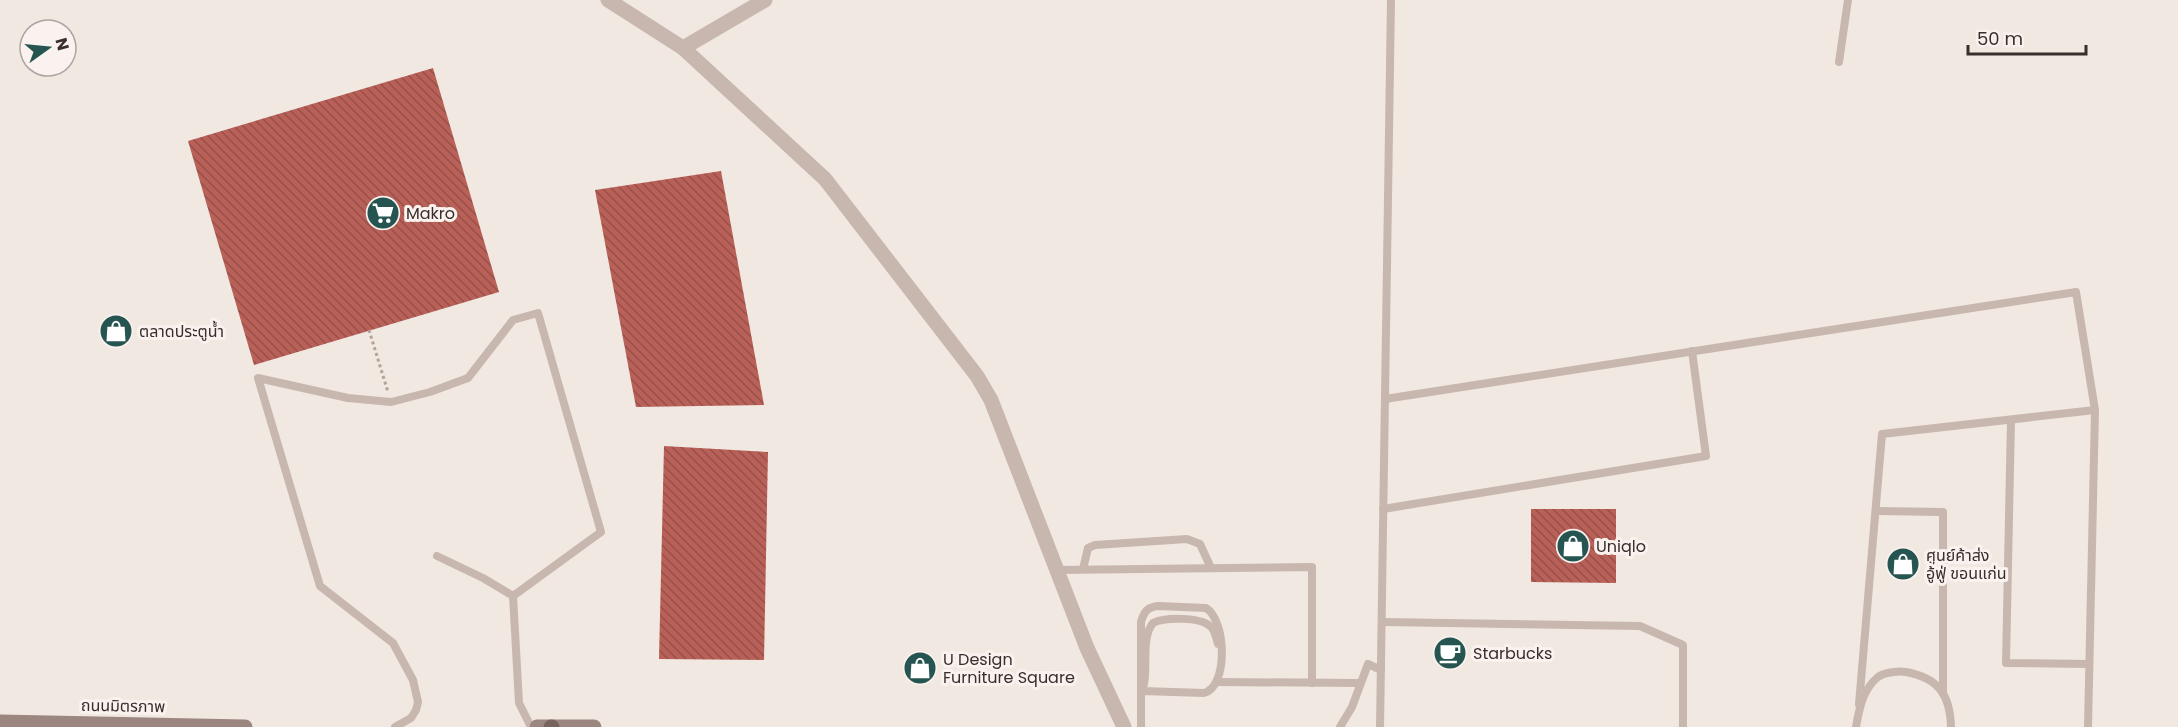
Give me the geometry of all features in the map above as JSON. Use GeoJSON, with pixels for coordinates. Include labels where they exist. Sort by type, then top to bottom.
{"type":"FeatureCollection","features":[{"type":"Feature","properties":{"kind":"main road","name":"ถนนมิตรภาพ"},"geometry":{"type":"LineString","coordinates":[[0,722],[245,727]]}},
{"type":"Feature","properties":{"kind":"main road"},"geometry":{"type":"LineString","coordinates":[[537,727],[594,727]]}},
{"type":"Feature","properties":{"kind":"street"},"geometry":{"type":"LineString","coordinates":[[608,0],[683,48],[825,179],[977,376],[991,400],[1087,648],[1124,727]]}},
{"type":"Feature","properties":{"kind":"street"},"geometry":{"type":"LineString","coordinates":[[683,48],[765,0]]}},
{"type":"Feature","properties":{"kind":"lane"},"geometry":{"type":"LineString","coordinates":[[1380,727],[1391,0]]}},
{"type":"Feature","properties":{"kind":"lane"},"geometry":{"type":"LineString","coordinates":[[1839,62],[1848,0]]}},
{"type":"Feature","properties":{"kind":"lane"},"geometry":{"type":"LineString","coordinates":[[1385,399],[2076,292],[2096,410],[2088,727]]}},
{"type":"Feature","properties":{"kind":"lane"},"geometry":{"type":"LineString","coordinates":[[395,727],[411,718],[418,702],[413,680],[393,643],[320,586],[258,378],[348,398],[391,402],[430,392],[468,378],[513,320],[538,313],[601,532],[513,596]]}},
{"type":"Feature","properties":{"kind":"lane"},"geometry":{"type":"LineString","coordinates":[[1383,509],[1706,456],[1692,351]]}},
{"type":"Feature","properties":{"kind":"lane"},"geometry":{"type":"LineString","coordinates":[[1856,727],[1882,434],[2096,410]]}},
{"type":"Feature","properties":{"kind":"lane"},"geometry":{"type":"LineString","coordinates":[[2011,420],[2006,663],[2090,664]]}},
{"type":"Feature","properties":{"kind":"lane"},"geometry":{"type":"LineString","coordinates":[[1876,512],[1943,512],[1943,693]]}},
{"type":"Feature","properties":{"kind":"lane"},"geometry":{"type":"LineString","coordinates":[[1083,568],[1088,548],[1095,545],[1187,539],[1200,544],[1211,568]]}},
{"type":"Feature","properties":{"kind":"lane"},"geometry":{"type":"LineString","coordinates":[[437,556],[483,578],[513,596]]}},
{"type":"Feature","properties":{"kind":"lane"},"geometry":{"type":"LineString","coordinates":[[1057,570],[1312,567],[1312,682]]}},
{"type":"Feature","properties":{"kind":"lane"},"geometry":{"type":"LineString","coordinates":[[513,596],[519,703],[531,727]]}},
{"type":"Feature","properties":{"kind":"lane"},"geometry":{"type":"LineString","coordinates":[[1141,727],[1141,622],[1144,612],[1150,607],[1206,608],[1212,612],[1221,633],[1218,682]]}},
{"type":"Feature","properties":{"kind":"lane"},"geometry":{"type":"LineString","coordinates":[[1142,691],[1146,676],[1147,633],[1158,621],[1202,621],[1213,630],[1220,650]]}},
{"type":"Feature","properties":{"kind":"lane"},"geometry":{"type":"LineString","coordinates":[[1382,622],[1640,626],[1683,645],[1683,727]]}},
{"type":"Feature","properties":{"kind":"lane"},"geometry":{"type":"LineString","coordinates":[[1340,727],[1352,706],[1368,664],[1381,670]]}},
{"type":"Feature","properties":{"kind":"lane"},"geometry":{"type":"LineString","coordinates":[[1859,704],[1880,675],[1901,671],[1932,679],[1943,693],[1951,712],[1951,727]]}},
{"type":"Feature","properties":{"kind":"lane"},"geometry":{"type":"LineString","coordinates":[[1142,691],[1204,693],[1218,682],[1359,684]]}},
{"type":"Feature","properties":{"kind":"path"},"geometry":{"type":"LineString","coordinates":[[369,330],[391,402]]}},
{"type":"Feature","properties":{"kind":"building","name":"Makro"},"geometry":{"type":"Polygon","coordinates":[[[433,68],[499,292],[254,365],[188,141],[433,68]]]}},
{"type":"Feature","properties":{"kind":"building"},"geometry":{"type":"Polygon","coordinates":[[[721,171],[764,405],[636,407],[595,190],[721,171]]]}},
{"type":"Feature","properties":{"kind":"building"},"geometry":{"type":"Polygon","coordinates":[[[664,446],[768,452],[764,660],[659,659],[664,446]]]}},
{"type":"Feature","properties":{"kind":"building","name":"Uniqlo"},"geometry":{"type":"Polygon","coordinates":[[[1531,509],[1616,509],[1616,583],[1531,582],[1531,509]]]}},
{"type":"Feature","properties":{"kind":"place","name":"Makro"},"geometry":{"type":"Point","coordinates":[383,213]}},
{"type":"Feature","properties":{"kind":"place","name":"ตลาดประตูน้ำ"},"geometry":{"type":"Point","coordinates":[116,331]}},
{"type":"Feature","properties":{"kind":"place","name":"Uniqlo"},"geometry":{"type":"Point","coordinates":[1573,546]}},
{"type":"Feature","properties":{"kind":"place","name":"ศูนย์ค้าส่ง อู้ฟู่ ขอนแก่น"},"geometry":{"type":"Point","coordinates":[1903,564]}},
{"type":"Feature","properties":{"kind":"place","name":"Starbucks"},"geometry":{"type":"Point","coordinates":[1450,653]}},
{"type":"Feature","properties":{"kind":"place","name":"U Design Furniture Square"},"geometry":{"type":"Point","coordinates":[920,668]}}]}
